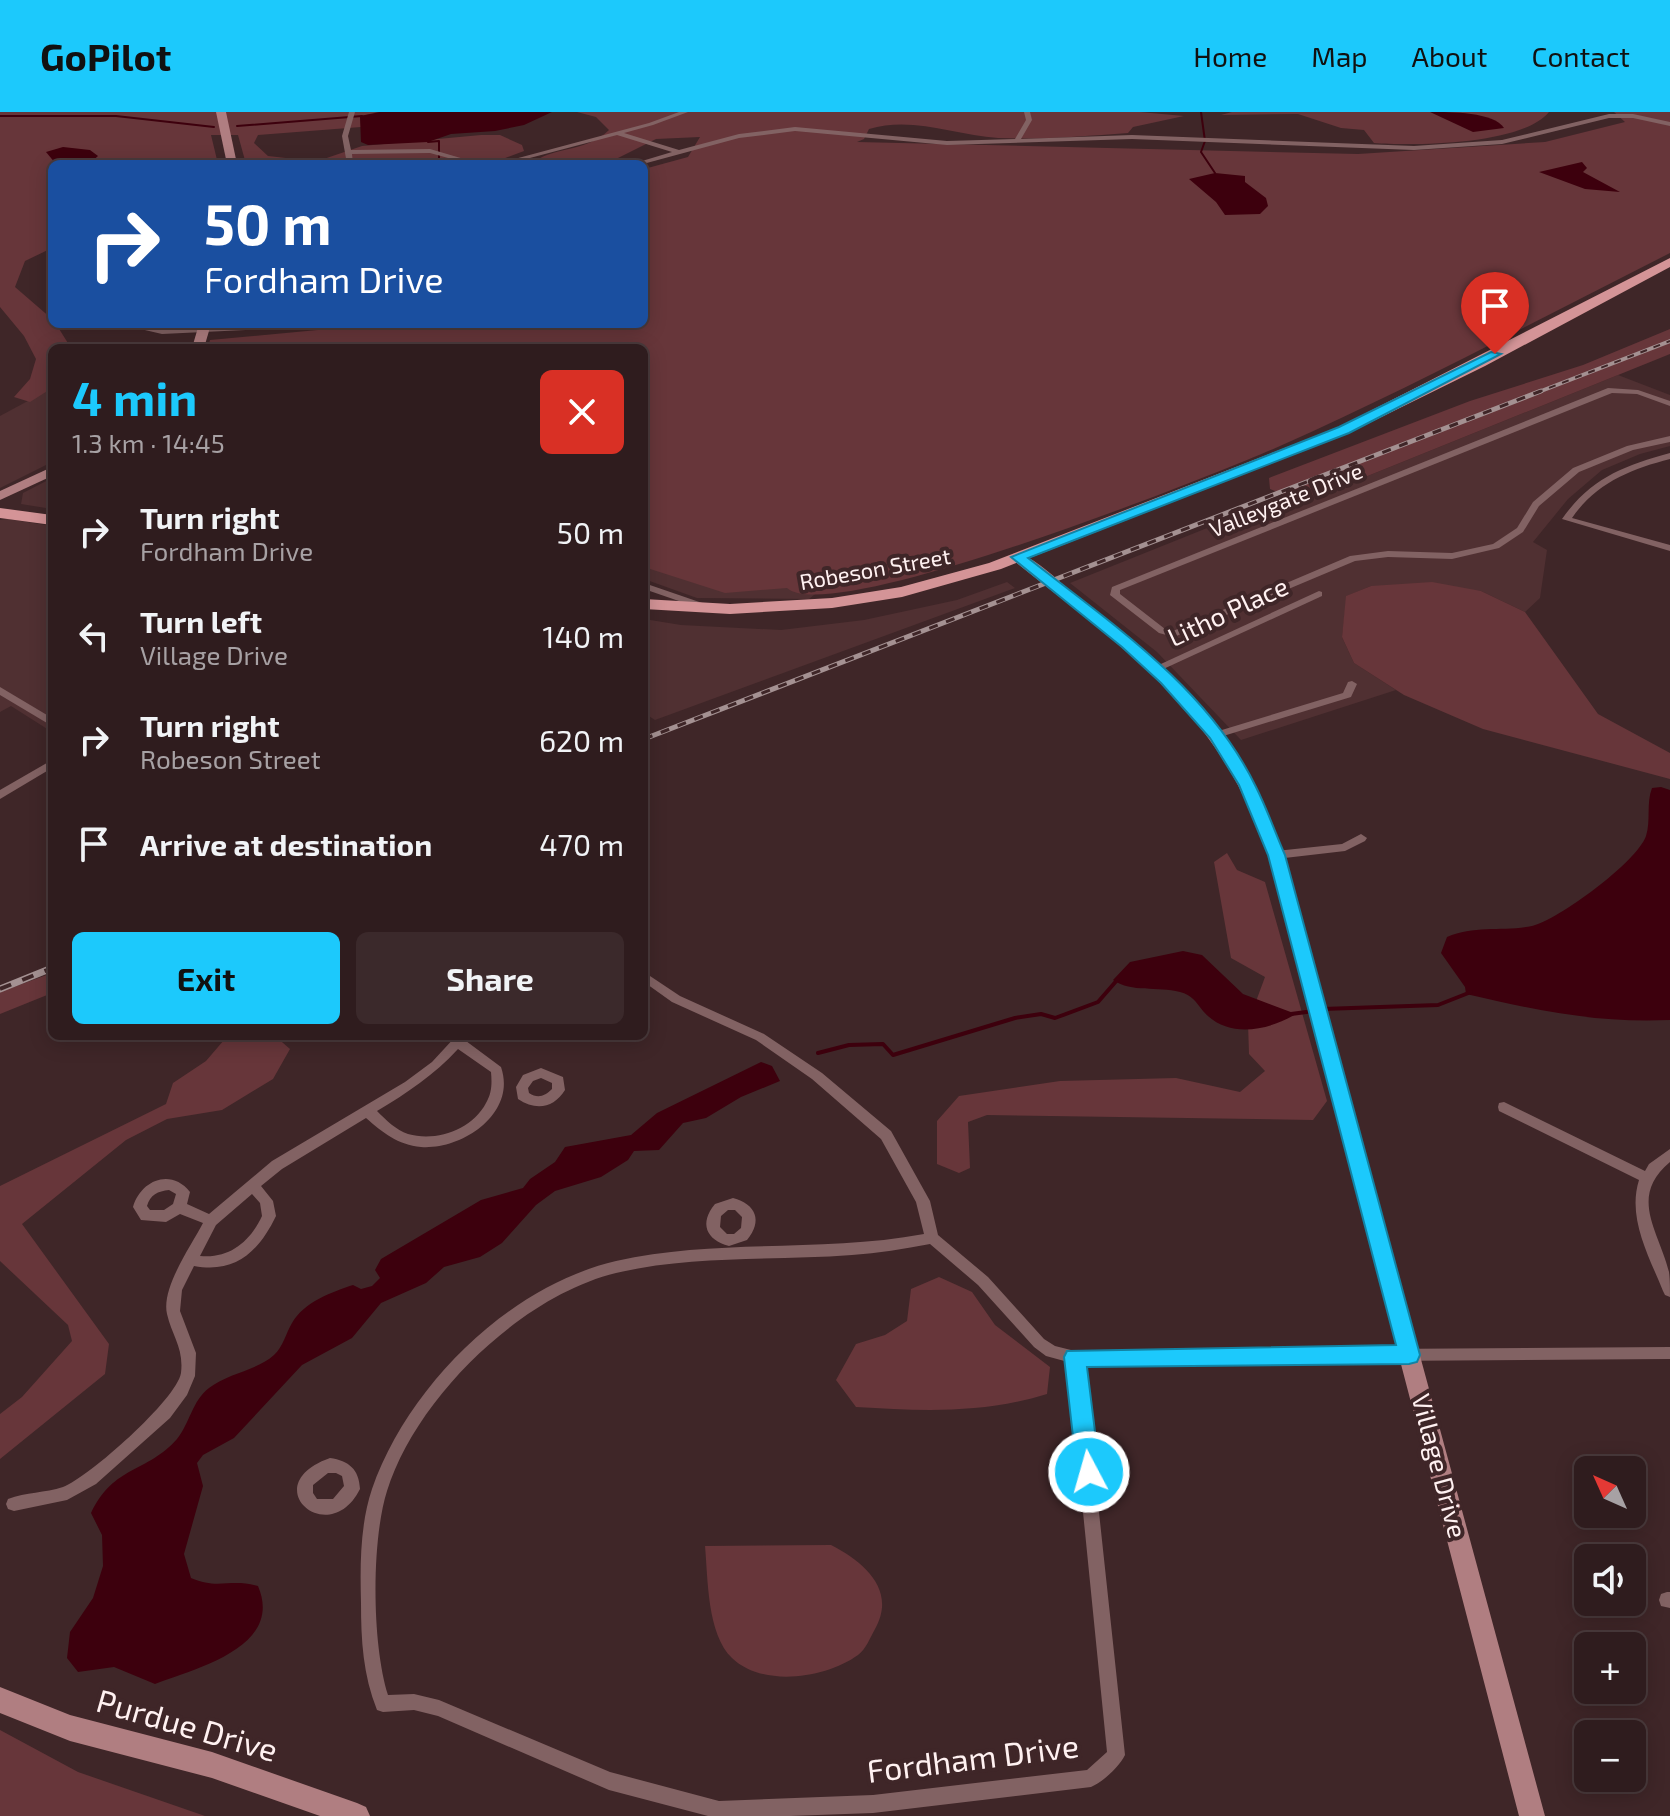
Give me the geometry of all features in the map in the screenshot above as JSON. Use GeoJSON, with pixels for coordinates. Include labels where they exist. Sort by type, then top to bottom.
{"type":"FeatureCollection","features":[{"type":"Feature","properties":{"kind":"main road"},"geometry":{"type":"LineString","coordinates":[[221,112],[231,160]]}},
{"type":"Feature","properties":{"kind":"main road","name":"Robeson Street"},"geometry":{"type":"LineString","coordinates":[[648,604],[710,608],[796,606],[868,598],[938,583],[1018,557],[1344,430],[1670,262]]}},
{"type":"Feature","properties":{"kind":"main road"},"geometry":{"type":"LineString","coordinates":[[0,496],[48,473]]}},
{"type":"Feature","properties":{"kind":"main road"},"geometry":{"type":"LineString","coordinates":[[0,513],[48,519]]}},
{"type":"Feature","properties":{"kind":"main road"},"geometry":{"type":"LineString","coordinates":[[0,524],[48,528]]}},
{"type":"Feature","properties":{"kind":"main road","name":"Village Drive"},"geometry":{"type":"LineString","coordinates":[[1018,557],[1155,669],[1216,735],[1248,785],[1276,855],[1532,1816]]}},
{"type":"Feature","properties":{"kind":"main road","name":"Purdue Drive"},"geometry":{"type":"LineString","coordinates":[[0,1700],[70,1728],[212,1765],[357,1816]]}},
{"type":"Feature","properties":{"kind":"street"},"geometry":{"type":"LineString","coordinates":[[349,160],[345,136],[352,112]]}},
{"type":"Feature","properties":{"kind":"street"},"geometry":{"type":"LineString","coordinates":[[515,160],[617,134],[685,112]]}},
{"type":"Feature","properties":{"kind":"street"},"geometry":{"type":"LineString","coordinates":[[1016,142],[1029,120],[1027,112]]}},
{"type":"Feature","properties":{"kind":"street"},"geometry":{"type":"LineString","coordinates":[[648,160],[752,133],[795,129],[932,142],[1132,137],[1453,148],[1519,138],[1609,116],[1633,116],[1670,124]]}},
{"type":"Feature","properties":{"kind":"street"},"geometry":{"type":"LineString","coordinates":[[617,134],[679,152]]}},
{"type":"Feature","properties":{"kind":"street"},"geometry":{"type":"LineString","coordinates":[[347,152],[430,151],[463,160]]}},
{"type":"Feature","properties":{"kind":"street"},"geometry":{"type":"LineString","coordinates":[[137,328],[151,332],[193,328]]}},
{"type":"Feature","properties":{"kind":"street","name":"Valleygate Drive"},"geometry":{"type":"LineString","coordinates":[[1670,404],[1638,392],[1611,390],[1115,589],[1115,595],[1162,631],[1174,634],[1353,558],[1388,554],[1452,556],[1496,546],[1520,530],[1536,504],[1576,470],[1630,448],[1670,439]]}},
{"type":"Feature","properties":{"kind":"street"},"geometry":{"type":"LineString","coordinates":[[1670,456],[1621,470],[1575,505],[1567,519],[1670,548]]}},
{"type":"Feature","properties":{"kind":"street","name":"Litho Place"},"geometry":{"type":"LineString","coordinates":[[1155,669],[1319,594],[1297,580]]}},
{"type":"Feature","properties":{"kind":"street"},"geometry":{"type":"LineString","coordinates":[[648,587],[710,608]]}},
{"type":"Feature","properties":{"kind":"street"},"geometry":{"type":"LineString","coordinates":[[1216,735],[1347,695],[1352,684]]}},
{"type":"Feature","properties":{"kind":"street"},"geometry":{"type":"LineString","coordinates":[[0,690],[48,720]]}},
{"type":"Feature","properties":{"kind":"street"},"geometry":{"type":"LineString","coordinates":[[0,795],[48,765]]}},
{"type":"Feature","properties":{"kind":"street"},"geometry":{"type":"LineString","coordinates":[[1276,855],[1345,847],[1361,838]]}},
{"type":"Feature","properties":{"kind":"street"},"geometry":{"type":"LineString","coordinates":[[648,979],[676,999],[760,1037],[817,1076],[886,1135],[923,1201],[932,1238],[983,1281],[1039,1343],[1051,1352],[1075,1357],[1670,1353]]}},
{"type":"Feature","properties":{"kind":"street"},"geometry":{"type":"LineString","coordinates":[[14,1504],[67,1493],[91,1479],[165,1413],[182,1390],[188,1376],[189,1353],[173,1311],[175,1290],[211,1221],[277,1165],[369,1112],[427,1071],[460,1040]]}},
{"type":"Feature","properties":{"kind":"street"},"geometry":{"type":"LineString","coordinates":[[369,1112],[404,1138],[427,1143],[476,1125],[491,1111],[500,1088],[497,1070],[462,1040]]}},
{"type":"Feature","properties":{"kind":"street"},"geometry":{"type":"LineString","coordinates":[[500,1088],[522,1087]]}},
{"type":"Feature","properties":{"kind":"street"},"geometry":{"type":"LineString","coordinates":[[1504,1107],[1645,1177]]}},
{"type":"Feature","properties":{"kind":"street"},"geometry":{"type":"LineString","coordinates":[[1670,1154],[1645,1177],[1640,1208],[1670,1291]]}},
{"type":"Feature","properties":{"kind":"street"},"geometry":{"type":"LineString","coordinates":[[192,1260],[220,1263],[251,1245],[269,1216],[266,1201],[252,1185]]}},
{"type":"Feature","properties":{"kind":"street"},"geometry":{"type":"LineString","coordinates":[[179,1207],[211,1221]]}},
{"type":"Feature","properties":{"kind":"street"},"geometry":{"type":"LineString","coordinates":[[352,1489],[379,1489],[403,1438],[466,1354],[535,1302],[610,1269],[730,1246],[895,1247],[932,1238]]}},
{"type":"Feature","properties":{"kind":"street","name":"Fordham Drive"},"geometry":{"type":"LineString","coordinates":[[379,1489],[368,1574],[370,1674],[383,1704],[414,1702],[439,1708],[609,1781],[719,1810],[873,1804],[1091,1778],[1116,1755],[1075,1357]]}},
{"type":"Feature","properties":{"kind":"shaded area"},"geometry":{"type":"Polygon","coordinates":[[[0,112],[379,113],[360,116],[361,127],[258,135],[254,143],[268,156],[296,160],[245,160],[238,135],[211,135],[217,160],[48,160],[48,250],[25,261],[15,287],[48,316],[48,328],[58,328],[68,344],[48,344],[48,391],[30,402],[14,397],[30,379],[36,359],[24,336],[0,307],[0,112]]]}},
{"type":"Feature","properties":{"kind":"shaded area"},"geometry":{"type":"Polygon","coordinates":[[[380,112],[552,112],[524,125],[495,131],[451,134],[428,142],[368,145],[361,142],[360,116],[380,112]]]}},
{"type":"Feature","properties":{"kind":"shaded area"},"geometry":{"type":"Polygon","coordinates":[[[577,112],[1140,112],[1184,116],[1133,127],[1128,133],[1047,138],[998,138],[901,124],[869,129],[864,139],[857,142],[1358,154],[1545,142],[1625,122],[1614,112],[1670,112],[1670,253],[1330,423],[1243,462],[1108,514],[946,568],[874,587],[818,595],[787,588],[725,593],[648,568],[648,344],[209,344],[210,340],[338,328],[648,328],[648,168],[688,157],[700,137],[656,139],[614,160],[538,160],[600,137],[609,130],[596,117],[577,112]]]}},
{"type":"Feature","properties":{"kind":"shaded area"},"geometry":{"type":"Polygon","coordinates":[[[1232,112],[1549,112],[1535,123],[1493,137],[1415,144],[1374,143],[1364,130],[1341,128],[1298,114],[1221,115],[1232,112]]]}},
{"type":"Feature","properties":{"kind":"shaded area"},"geometry":{"type":"Polygon","coordinates":[[[1430,112],[1482,116],[1504,128],[1473,132],[1430,112]]]}},
{"type":"Feature","properties":{"kind":"shaded area"},"geometry":{"type":"Polygon","coordinates":[[[500,135],[522,145],[524,151],[500,160],[321,160],[362,146],[500,135]]]}},
{"type":"Feature","properties":{"kind":"shaded area"},"geometry":{"type":"Polygon","coordinates":[[[63,147],[90,150],[98,156],[94,160],[53,160],[46,152],[63,147]]]}},
{"type":"Feature","properties":{"kind":"shaded area"},"geometry":{"type":"Polygon","coordinates":[[[1582,162],[1587,168],[1583,172],[1620,192],[1585,189],[1539,172],[1582,162]]]}},
{"type":"Feature","properties":{"kind":"shaded area"},"geometry":{"type":"Polygon","coordinates":[[[1215,173],[1245,176],[1245,182],[1266,198],[1268,206],[1260,214],[1225,215],[1216,202],[1189,179],[1215,173]]]}},
{"type":"Feature","properties":{"kind":"shaded area"},"geometry":{"type":"Polygon","coordinates":[[[1670,329],[1670,354],[1328,492],[1287,496],[1270,489],[1269,478],[1470,401],[1583,365],[1670,329]]]}},
{"type":"Feature","properties":{"kind":"shaded area"},"geometry":{"type":"Polygon","coordinates":[[[1618,375],[1670,395],[1670,446],[1640,454],[1602,470],[1568,499],[1533,542],[1547,550],[1540,598],[1525,612],[1481,591],[1371,586],[1347,596],[1342,637],[1354,663],[1396,690],[1241,740],[1157,652],[1070,583],[1287,496],[1328,492],[1618,375]]]}},
{"type":"Feature","properties":{"kind":"shaded area"},"geometry":{"type":"Polygon","coordinates":[[[48,390],[48,464],[0,488],[0,416],[48,390]]]}},
{"type":"Feature","properties":{"kind":"shaded area"},"geometry":{"type":"Polygon","coordinates":[[[48,480],[48,508],[21,504],[23,493],[48,480]]]}},
{"type":"Feature","properties":{"kind":"shaded area"},"geometry":{"type":"Polygon","coordinates":[[[648,511],[842,572],[809,599],[697,598],[648,580],[648,511]]]}},
{"type":"Feature","properties":{"kind":"shaded area"},"geometry":{"type":"Polygon","coordinates":[[[0,520],[48,525],[48,729],[11,706],[0,712],[0,520]]]}},
{"type":"Feature","properties":{"kind":"shaded area"},"geometry":{"type":"Polygon","coordinates":[[[1007,582],[1015,588],[655,720],[648,716],[648,620],[681,625],[781,630],[864,620],[957,600],[1007,582]]]}},
{"type":"Feature","properties":{"kind":"shaded area"},"geometry":{"type":"Polygon","coordinates":[[[1432,582],[1481,591],[1525,612],[1598,714],[1670,753],[1670,779],[1483,729],[1404,695],[1354,663],[1342,637],[1346,596],[1371,586],[1432,582]]]}},
{"type":"Feature","properties":{"kind":"shaded area"},"geometry":{"type":"Polygon","coordinates":[[[1652,788],[1670,790],[1670,1020],[1617,1020],[1567,1014],[1466,994],[1465,987],[1441,953],[1447,937],[1468,931],[1532,926],[1577,902],[1613,874],[1640,847],[1646,836],[1652,788]]]}},
{"type":"Feature","properties":{"kind":"shaded area"},"geometry":{"type":"Polygon","coordinates":[[[1227,853],[1237,870],[1265,882],[1327,1101],[1313,1120],[987,1115],[968,1122],[970,1168],[959,1173],[937,1164],[937,1121],[959,1096],[1060,1081],[1176,1078],[1240,1092],[1265,1071],[1249,1054],[1248,1023],[1265,977],[1231,958],[1214,862],[1227,853]]]}},
{"type":"Feature","properties":{"kind":"shaded area"},"geometry":{"type":"Polygon","coordinates":[[[1183,951],[1202,955],[1243,994],[1296,1014],[1261,1028],[1236,1029],[1213,1020],[1184,993],[1128,987],[1113,980],[1130,962],[1183,951]]]}},
{"type":"Feature","properties":{"kind":"shaded area"},"geometry":{"type":"Polygon","coordinates":[[[48,974],[48,995],[0,1014],[0,992],[48,974]]]}},
{"type":"Feature","properties":{"kind":"shaded area"},"geometry":{"type":"Polygon","coordinates":[[[224,1040],[280,1040],[290,1049],[273,1079],[222,1110],[167,1119],[126,1140],[22,1224],[109,1344],[105,1374],[0,1459],[0,1414],[22,1397],[72,1341],[68,1325],[0,1261],[0,1186],[166,1104],[173,1083],[206,1061],[224,1040]]]}},
{"type":"Feature","properties":{"kind":"shaded area"},"geometry":{"type":"Polygon","coordinates":[[[761,1062],[772,1066],[780,1081],[741,1097],[706,1118],[683,1123],[659,1150],[634,1151],[628,1160],[601,1177],[555,1191],[536,1205],[502,1243],[480,1257],[444,1267],[426,1283],[381,1303],[352,1338],[302,1365],[234,1438],[203,1455],[197,1463],[203,1486],[184,1554],[191,1578],[209,1583],[258,1586],[263,1607],[259,1625],[248,1640],[213,1662],[155,1684],[114,1667],[78,1672],[67,1658],[70,1632],[93,1598],[103,1566],[102,1535],[91,1513],[100,1497],[120,1477],[166,1450],[177,1439],[203,1393],[274,1355],[297,1316],[311,1304],[353,1285],[361,1289],[372,1286],[380,1278],[375,1270],[381,1259],[481,1200],[523,1188],[530,1179],[555,1162],[565,1147],[631,1135],[657,1113],[761,1062]]]}},
{"type":"Feature","properties":{"kind":"shaded area"},"geometry":{"type":"Polygon","coordinates":[[[939,1277],[972,1292],[995,1325],[1050,1367],[1047,1394],[976,1408],[856,1407],[836,1380],[856,1344],[885,1335],[907,1321],[911,1289],[939,1277]]]}},
{"type":"Feature","properties":{"kind":"shaded area"},"geometry":{"type":"Polygon","coordinates":[[[831,1545],[865,1569],[879,1590],[881,1615],[863,1650],[845,1663],[795,1676],[760,1673],[732,1658],[724,1648],[713,1621],[705,1546],[831,1545]]]}},
{"type":"Feature","properties":{"kind":"shaded area"},"geometry":{"type":"Polygon","coordinates":[[[0,1730],[78,1772],[205,1816],[0,1816],[0,1730]]]}},
{"type":"Feature","properties":{"kind":"waterway"},"geometry":{"type":"LineString","coordinates":[[1201,112],[1205,141],[1201,152],[1215,173]]}},
{"type":"Feature","properties":{"kind":"waterway"},"geometry":{"type":"LineString","coordinates":[[0,116],[116,116],[214,127]]}},
{"type":"Feature","properties":{"kind":"waterway"},"geometry":{"type":"LineString","coordinates":[[237,126],[362,116]]}},
{"type":"Feature","properties":{"kind":"waterway"},"geometry":{"type":"LineString","coordinates":[[428,142],[439,141],[439,160]]}},
{"type":"Feature","properties":{"kind":"waterway"},"geometry":{"type":"LineString","coordinates":[[818,1053],[849,1045],[883,1044],[893,1055],[1015,1018],[1041,1014],[1055,1018],[1098,1002],[1118,979]]}},
{"type":"Feature","properties":{"kind":"waterway"},"geometry":{"type":"LineString","coordinates":[[1323,1009],[1438,1005],[1471,992]]}},
{"type":"Feature","properties":{"kind":"waterway"},"geometry":{"type":"LineString","coordinates":[[1291,1014],[1314,1011]]}},
{"type":"Feature","properties":{"kind":"railway"},"geometry":{"type":"LineString","coordinates":[[1536,393],[1670,341]]}},
{"type":"Feature","properties":{"kind":"railway"},"geometry":{"type":"LineString","coordinates":[[648,737],[1541,391]]}},
{"type":"Feature","properties":{"kind":"railway"},"geometry":{"type":"LineString","coordinates":[[0,989],[48,970]]}},
{"type":"Feature","properties":{"kind":"route"},"geometry":{"type":"LineString","coordinates":[[1089,1472],[1075,1357],[1409,1355],[1276,855],[1248,785],[1216,735],[1167,680],[1127,643],[1018,557],[1265,464],[1344,430],[1495,354]]}}]}
